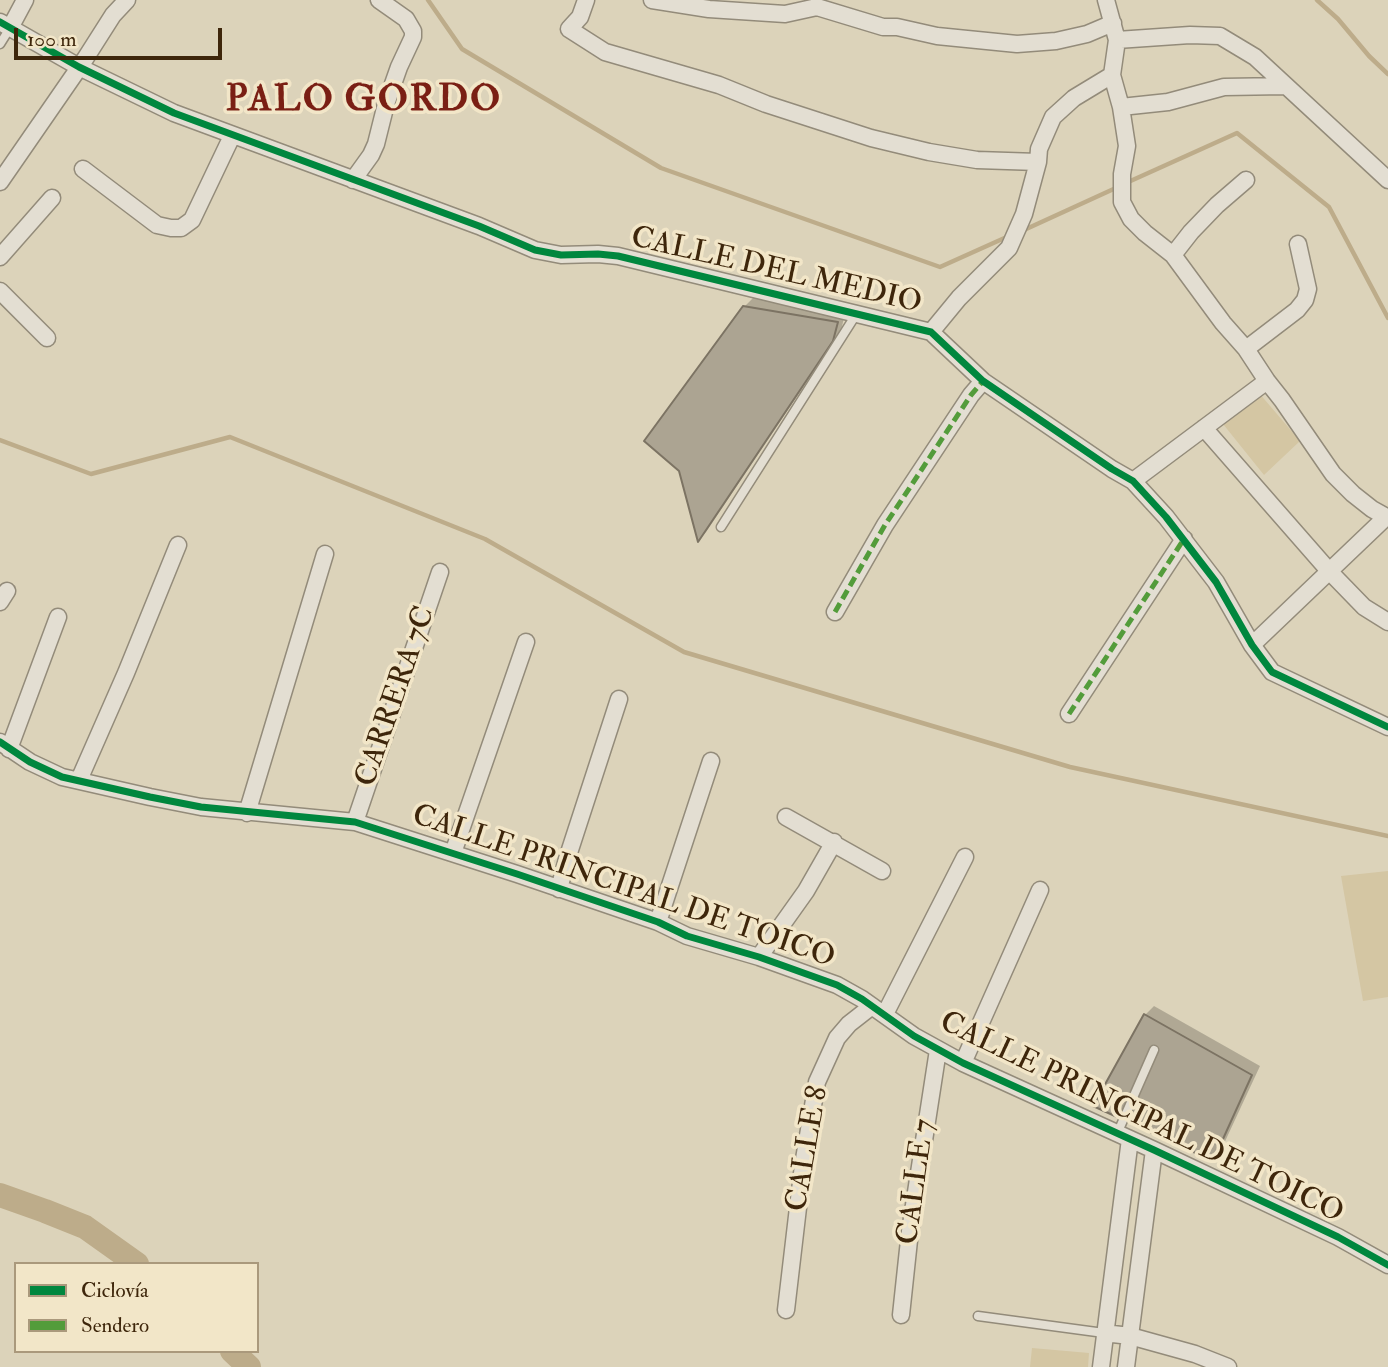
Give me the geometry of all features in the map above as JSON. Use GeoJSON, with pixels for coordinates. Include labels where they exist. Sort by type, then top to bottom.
{"type":"FeatureCollection","features":[{"type":"Feature","properties":{"kind":"street"},"geometry":{"type":"LineString","coordinates":[[5,25],[25,0]]}},
{"type":"Feature","properties":{"kind":"street"},"geometry":{"type":"LineString","coordinates":[[0,182],[113,15],[127,0]]}},
{"type":"Feature","properties":{"kind":"street"},"geometry":{"type":"LineString","coordinates":[[353,180],[372,155],[386,104],[413,37],[406,19],[379,0]]}},
{"type":"Feature","properties":{"kind":"street"},"geometry":{"type":"LineString","coordinates":[[586,0],[580,17],[569,29],[605,52],[719,85],[766,104],[871,138],[977,160],[1038,162]]}},
{"type":"Feature","properties":{"kind":"street"},"geometry":{"type":"LineString","coordinates":[[652,0],[709,9],[785,14],[817,7],[883,27],[898,27],[937,36],[1017,44],[1056,41],[1113,23]]}},
{"type":"Feature","properties":{"kind":"street"},"geometry":{"type":"LineString","coordinates":[[1106,0],[1117,40],[1112,75],[1121,107],[1127,146],[1122,174],[1122,202],[1131,219],[1173,255],[1223,323],[1246,349],[1333,474],[1353,494],[1387,518],[1252,645]]}},
{"type":"Feature","properties":{"kind":"street","name":"CALLE DEL MEDIO"},"geometry":{"type":"LineString","coordinates":[[5,25],[79,67],[174,113],[479,226],[535,250],[561,255],[618,256],[931,332],[983,381],[1133,481],[1184,539],[1216,582],[1252,645],[1272,672],[1388,727]]}},
{"type":"Feature","properties":{"kind":"street"},"geometry":{"type":"LineString","coordinates":[[1117,40],[1191,35],[1220,37],[1255,57],[1388,180]]}},
{"type":"Feature","properties":{"kind":"street"},"geometry":{"type":"LineString","coordinates":[[931,332],[958,298],[1009,248],[1024,214],[1039,149],[1053,117],[1074,98],[1112,75]]}},
{"type":"Feature","properties":{"kind":"street"},"geometry":{"type":"LineString","coordinates":[[1121,107],[1168,103],[1224,87],[1285,86]]}},
{"type":"Feature","properties":{"kind":"street"},"geometry":{"type":"LineString","coordinates":[[83,169],[157,225],[171,229],[181,228],[192,220],[232,136]]}},
{"type":"Feature","properties":{"kind":"street"},"geometry":{"type":"LineString","coordinates":[[1173,255],[1217,205],[1246,180]]}},
{"type":"Feature","properties":{"kind":"street"},"geometry":{"type":"LineString","coordinates":[[0,257],[52,198]]}},
{"type":"Feature","properties":{"kind":"street"},"geometry":{"type":"LineString","coordinates":[[1246,349],[1297,310],[1305,300],[1308,289],[1298,244]]}},
{"type":"Feature","properties":{"kind":"street"},"geometry":{"type":"LineString","coordinates":[[0,291],[47,338]]}},
{"type":"Feature","properties":{"kind":"street"},"geometry":{"type":"LineString","coordinates":[[835,612],[886,525],[971,395],[983,381]]}},
{"type":"Feature","properties":{"kind":"street"},"geometry":{"type":"LineString","coordinates":[[1133,481],[1267,381]]}},
{"type":"Feature","properties":{"kind":"street"},"geometry":{"type":"LineString","coordinates":[[1203,428],[1364,607],[1388,622]]}},
{"type":"Feature","properties":{"kind":"street"},"geometry":{"type":"LineString","coordinates":[[1069,714],[1184,539]]}},
{"type":"Feature","properties":{"kind":"street"},"geometry":{"type":"LineString","coordinates":[[79,780],[178,545]]}},
{"type":"Feature","properties":{"kind":"street"},"geometry":{"type":"LineString","coordinates":[[247,813],[326,554]]}},
{"type":"Feature","properties":{"kind":"street","name":"CARRERA 7C"},"geometry":{"type":"LineString","coordinates":[[355,822],[440,572]]}},
{"type":"Feature","properties":{"kind":"street"},"geometry":{"type":"LineString","coordinates":[[5,746],[58,617]]}},
{"type":"Feature","properties":{"kind":"street"},"geometry":{"type":"LineString","coordinates":[[453,853],[526,642]]}},
{"type":"Feature","properties":{"kind":"street"},"geometry":{"type":"LineString","coordinates":[[559,889],[620,699]]}},
{"type":"Feature","properties":{"kind":"street","name":"CALLE PRINCIPAL DE TOICO"},"geometry":{"type":"LineString","coordinates":[[5,746],[30,762],[62,777],[201,807],[355,822],[658,922],[687,936],[759,957],[837,985],[915,1036],[963,1063],[1338,1237],[1388,1265]]}},
{"type":"Feature","properties":{"kind":"street"},"geometry":{"type":"LineString","coordinates":[[658,922],[711,761]]}},
{"type":"Feature","properties":{"kind":"street"},"geometry":{"type":"LineString","coordinates":[[786,817],[882,871]]}},
{"type":"Feature","properties":{"kind":"street"},"geometry":{"type":"LineString","coordinates":[[759,957],[806,891],[834,842]]}},
{"type":"Feature","properties":{"kind":"street","name":"CALLE 8"},"geometry":{"type":"LineString","coordinates":[[786,1310],[803,1165],[817,1082],[837,1038],[849,1024],[879,1010],[965,857]]}},
{"type":"Feature","properties":{"kind":"street"},"geometry":{"type":"LineString","coordinates":[[963,1063],[1040,890]]}},
{"type":"Feature","properties":{"kind":"street","name":"CALLE 7"},"geometry":{"type":"LineString","coordinates":[[901,1315],[910,1231],[938,1050]]}},
{"type":"Feature","properties":{"kind":"street"},"geometry":{"type":"LineString","coordinates":[[1101,1367],[1124,1137]]}},
{"type":"Feature","properties":{"kind":"street"},"geometry":{"type":"LineString","coordinates":[[1126,1367],[1154,1150]]}},
{"type":"Feature","properties":{"kind":"street"},"geometry":{"type":"LineString","coordinates":[[1104,1333],[1130,1336],[1195,1354],[1228,1367]]}},
{"type":"Feature","properties":{"kind":"lane"},"geometry":{"type":"LineString","coordinates":[[0,44],[5,25]]}},
{"type":"Feature","properties":{"kind":"lane"},"geometry":{"type":"LineString","coordinates":[[721,527],[857,313]]}},
{"type":"Feature","properties":{"kind":"lane"},"geometry":{"type":"LineString","coordinates":[[1124,1137],[1154,1050]]}},
{"type":"Feature","properties":{"kind":"lane"},"geometry":{"type":"LineString","coordinates":[[978,1316],[1104,1333]]}},
{"type":"Feature","properties":{"kind":"shaded area"},"geometry":{"type":"Polygon","coordinates":[[[1259,393],[1300,441],[1264,475],[1223,424],[1259,393]]]}},
{"type":"Feature","properties":{"kind":"shaded area"},"geometry":{"type":"Polygon","coordinates":[[[1388,871],[1388,997],[1363,1001],[1341,876],[1388,871]]]}},
{"type":"Feature","properties":{"kind":"shaded area"},"geometry":{"type":"Polygon","coordinates":[[[1032,1348],[1089,1353],[1088,1367],[1030,1367],[1032,1348]]]}},
{"type":"Feature","properties":{"kind":"building"},"geometry":{"type":"Polygon","coordinates":[[[743,306],[838,322],[833,341],[698,542],[679,471],[644,441],[743,306]]]}},
{"type":"Feature","properties":{"kind":"building"},"geometry":{"type":"Polygon","coordinates":[[[1144,1014],[1252,1075],[1213,1161],[1093,1106],[1144,1014]]]}},
{"type":"Feature","properties":{"kind":"waterway"},"geometry":{"type":"LineString","coordinates":[[428,0],[462,49],[661,168],[940,267],[1009,236]]}},
{"type":"Feature","properties":{"kind":"waterway"},"geometry":{"type":"LineString","coordinates":[[1317,0],[1388,74]]}},
{"type":"Feature","properties":{"kind":"waterway"},"geometry":{"type":"LineString","coordinates":[[1126,183],[1237,133],[1329,207],[1388,318]]}},
{"type":"Feature","properties":{"kind":"waterway"},"geometry":{"type":"LineString","coordinates":[[1024,230],[1118,187]]}},
{"type":"Feature","properties":{"kind":"waterway"},"geometry":{"type":"LineString","coordinates":[[0,440],[91,474],[230,437],[485,539],[684,652],[1070,767],[1388,836]]}},
{"type":"Feature","properties":{"kind":"waterway"},"geometry":{"type":"LineString","coordinates":[[0,1195],[85,1227],[134,1262]]}},
{"type":"Feature","properties":{"kind":"waterway"},"geometry":{"type":"LineString","coordinates":[[234,1353],[249,1367]]}},
{"type":"Feature","properties":{"kind":"marked path"},"geometry":{"type":"LineString","coordinates":[[835,612],[885,525],[983,381]]}},
{"type":"Feature","properties":{"kind":"marked path"},"geometry":{"type":"LineString","coordinates":[[1069,714],[1184,539]]}},
{"type":"Feature","properties":{"kind":"cycle path"},"geometry":{"type":"LineString","coordinates":[[0,22],[79,67],[174,113],[479,226],[535,250],[561,255],[618,256],[931,332],[983,381],[1133,481],[1166,517],[1216,582],[1252,645],[1272,672],[1388,727]]}},
{"type":"Feature","properties":{"kind":"cycle path"},"geometry":{"type":"LineString","coordinates":[[0,742],[30,762],[62,777],[150,797],[201,807],[355,822],[517,874],[658,922],[687,936],[759,957],[837,985],[862,999],[914,1036],[963,1063],[1338,1237],[1388,1265]]}},
{"type":"Feature","properties":{"kind":"district","name":"PALO GORDO"},"geometry":{"type":"Point","coordinates":[364,102]}}]}
